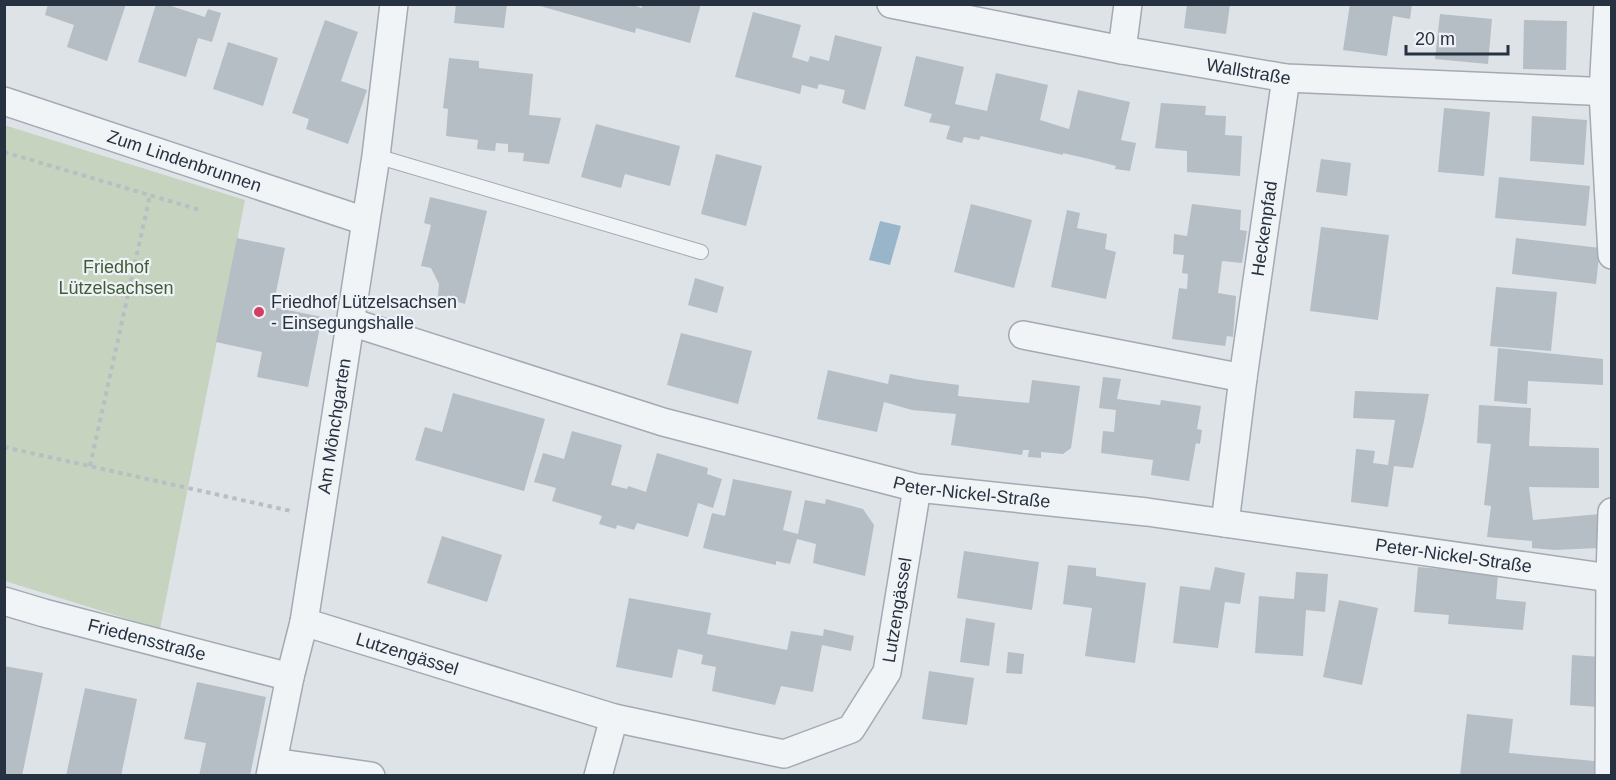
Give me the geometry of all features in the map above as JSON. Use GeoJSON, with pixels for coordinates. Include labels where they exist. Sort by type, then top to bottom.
{"type":"FeatureCollection","features":[{"type":"Feature","properties":{"kind":"street","name":"Am Mönchgarten"},"geometry":{"type":"LineString","coordinates":[[272,769],[290,677],[304,622],[321,518],[376,156],[394,4]]}},
{"type":"Feature","properties":{"kind":"street","name":"Wallstraße"},"geometry":{"type":"LineString","coordinates":[[891,4],[1122,50],[1286,78],[1607,92]]}},
{"type":"Feature","properties":{"kind":"street"},"geometry":{"type":"LineString","coordinates":[[1122,50],[1128,4]]}},
{"type":"Feature","properties":{"kind":"street"},"geometry":{"type":"LineString","coordinates":[[1608,4],[1607,92],[1611,255]]}},
{"type":"Feature","properties":{"kind":"street","name":"Heckenpfad"},"geometry":{"type":"LineString","coordinates":[[1225,523],[1243,378],[1286,78]]}},
{"type":"Feature","properties":{"kind":"street","name":"Zum Lindenbrunnen"},"geometry":{"type":"LineString","coordinates":[[4,100],[365,221]]}},
{"type":"Feature","properties":{"kind":"street","name":"Peter-Nickel-Straße"},"geometry":{"type":"LineString","coordinates":[[351,322],[663,422],[917,488],[1147,512],[1610,578]]}},
{"type":"Feature","properties":{"kind":"street"},"geometry":{"type":"LineString","coordinates":[[1023,335],[1243,378]]}},
{"type":"Feature","properties":{"kind":"street","name":"Lutzengässel"},"geometry":{"type":"LineString","coordinates":[[304,622],[614,718],[784,754],[851,729],[887,672],[917,488]]}},
{"type":"Feature","properties":{"kind":"street"},"geometry":{"type":"LineString","coordinates":[[1608,776],[1611,512]]}},
{"type":"Feature","properties":{"kind":"street","name":"Friedensstraße"},"geometry":{"type":"LineString","coordinates":[[4,601],[44,614],[290,677]]}},
{"type":"Feature","properties":{"kind":"street"},"geometry":{"type":"LineString","coordinates":[[598,776],[614,718]]}},
{"type":"Feature","properties":{"kind":"street"},"geometry":{"type":"LineString","coordinates":[[272,769],[371,776]]}},
{"type":"Feature","properties":{"kind":"lane"},"geometry":{"type":"LineString","coordinates":[[376,156],[701,252]]}},
{"type":"Feature","properties":{"kind":"path"},"geometry":{"type":"LineString","coordinates":[[4,152],[200,210]]}},
{"type":"Feature","properties":{"kind":"path"},"geometry":{"type":"LineString","coordinates":[[90,466],[150,195]]}},
{"type":"Feature","properties":{"kind":"path"},"geometry":{"type":"LineString","coordinates":[[4,447],[321,518]]}},
{"type":"Feature","properties":{"kind":"green space","name":"Friedhof Lützelsachsen"},"geometry":{"type":"Polygon","coordinates":[[[4,125],[245,200],[160,629],[5,581],[4,125]]]}},
{"type":"Feature","properties":{"kind":"water"},"geometry":{"type":"Polygon","coordinates":[[[880,221],[901,226],[890,265],[869,260],[880,221]]]}},
{"type":"Feature","properties":{"kind":"building"},"geometry":{"type":"Polygon","coordinates":[[[48,4],[126,4],[107,61],[67,47],[74,25],[45,15],[48,4]]]}},
{"type":"Feature","properties":{"kind":"building"},"geometry":{"type":"Polygon","coordinates":[[[156,4],[165,4],[205,17],[208,9],[221,13],[212,42],[198,38],[186,77],[138,62],[156,4]]]}},
{"type":"Feature","properties":{"kind":"building"},"geometry":{"type":"Polygon","coordinates":[[[456,4],[507,4],[504,28],[454,23],[456,4]]]}},
{"type":"Feature","properties":{"kind":"building"},"geometry":{"type":"Polygon","coordinates":[[[533,4],[630,4],[642,8],[642,4],[701,4],[690,43],[636,28],[635,33],[533,4]]]}},
{"type":"Feature","properties":{"kind":"building"},"geometry":{"type":"Polygon","coordinates":[[[1187,4],[1230,4],[1226,34],[1184,28],[1187,4]]]}},
{"type":"Feature","properties":{"kind":"building"},"geometry":{"type":"Polygon","coordinates":[[[1350,4],[1412,4],[1410,19],[1393,16],[1387,56],[1343,50],[1350,4]]]}},
{"type":"Feature","properties":{"kind":"building"},"geometry":{"type":"Polygon","coordinates":[[[753,12],[801,25],[792,57],[808,62],[810,56],[829,61],[835,35],[882,47],[865,110],[842,103],[845,90],[819,84],[817,89],[802,85],[800,94],[735,77],[753,12]]]}},
{"type":"Feature","properties":{"kind":"building"},"geometry":{"type":"Polygon","coordinates":[[[1440,14],[1492,19],[1488,64],[1435,59],[1440,14]]]}},
{"type":"Feature","properties":{"kind":"building"},"geometry":{"type":"Polygon","coordinates":[[[325,20],[358,32],[341,81],[367,90],[348,144],[306,129],[309,119],[292,113],[325,20]]]}},
{"type":"Feature","properties":{"kind":"building"},"geometry":{"type":"Polygon","coordinates":[[[1524,20],[1567,21],[1566,70],[1523,69],[1524,20]]]}},
{"type":"Feature","properties":{"kind":"building"},"geometry":{"type":"Polygon","coordinates":[[[228,42],[278,58],[263,106],[213,89],[228,42]]]}},
{"type":"Feature","properties":{"kind":"building"},"geometry":{"type":"Polygon","coordinates":[[[916,56],[964,67],[955,104],[987,111],[996,73],[1048,85],[1040,120],[1069,129],[1078,90],[1130,102],[1121,140],[1136,143],[1130,171],[1115,169],[1116,166],[1089,159],[981,136],[979,140],[964,137],[962,143],[946,139],[950,126],[929,122],[932,114],[904,106],[916,56]]]}},
{"type":"Feature","properties":{"kind":"building"},"geometry":{"type":"Polygon","coordinates":[[[449,58],[479,61],[479,68],[533,74],[529,115],[561,118],[549,164],[523,161],[524,153],[508,152],[508,144],[496,143],[495,151],[477,149],[478,140],[446,136],[448,109],[443,108],[449,58]]]}},
{"type":"Feature","properties":{"kind":"building"},"geometry":{"type":"Polygon","coordinates":[[[1161,103],[1206,106],[1205,115],[1226,116],[1225,135],[1242,136],[1240,176],[1187,172],[1187,151],[1155,148],[1161,103]]]}},
{"type":"Feature","properties":{"kind":"building"},"geometry":{"type":"Polygon","coordinates":[[[1444,108],[1490,112],[1484,176],[1438,172],[1444,108]]]}},
{"type":"Feature","properties":{"kind":"building"},"geometry":{"type":"Polygon","coordinates":[[[1532,116],[1587,120],[1584,165],[1530,161],[1532,116]]]}},
{"type":"Feature","properties":{"kind":"building"},"geometry":{"type":"Polygon","coordinates":[[[596,124],[680,146],[670,186],[625,174],[621,188],[581,177],[596,124]]]}},
{"type":"Feature","properties":{"kind":"building"},"geometry":{"type":"Polygon","coordinates":[[[716,154],[762,166],[746,226],[701,214],[716,154]]]}},
{"type":"Feature","properties":{"kind":"building"},"geometry":{"type":"Polygon","coordinates":[[[1321,159],[1351,163],[1347,196],[1316,192],[1321,159]]]}},
{"type":"Feature","properties":{"kind":"building"},"geometry":{"type":"Polygon","coordinates":[[[1499,177],[1590,186],[1586,226],[1495,218],[1499,177]]]}},
{"type":"Feature","properties":{"kind":"building"},"geometry":{"type":"Polygon","coordinates":[[[430,197],[487,211],[465,304],[438,296],[439,284],[431,268],[421,266],[431,225],[424,223],[430,197]]]}},
{"type":"Feature","properties":{"kind":"building"},"geometry":{"type":"Polygon","coordinates":[[[971,204],[1032,220],[1014,288],[954,272],[971,204]]]}},
{"type":"Feature","properties":{"kind":"building"},"geometry":{"type":"Polygon","coordinates":[[[1192,204],[1241,210],[1240,230],[1247,231],[1242,263],[1222,261],[1218,293],[1236,296],[1233,337],[1227,336],[1225,346],[1172,339],[1179,288],[1187,289],[1188,274],[1182,273],[1184,255],[1173,254],[1174,234],[1187,236],[1192,204]]]}},
{"type":"Feature","properties":{"kind":"building"},"geometry":{"type":"Polygon","coordinates":[[[1067,210],[1080,213],[1077,228],[1107,234],[1105,249],[1116,252],[1106,299],[1051,287],[1067,210]]]}},
{"type":"Feature","properties":{"kind":"building"},"geometry":{"type":"Polygon","coordinates":[[[1321,227],[1389,235],[1378,320],[1310,311],[1321,227]]]}},
{"type":"Feature","properties":{"kind":"building","name":"Friedhof Lützelsachsen - Einsegungshalle"},"geometry":{"type":"Polygon","coordinates":[[[237,238],[285,248],[273,307],[322,317],[308,387],[257,377],[262,352],[216,342],[237,238]]]}},
{"type":"Feature","properties":{"kind":"building"},"geometry":{"type":"Polygon","coordinates":[[[1516,238],[1600,248],[1596,284],[1512,274],[1516,238]]]}},
{"type":"Feature","properties":{"kind":"building"},"geometry":{"type":"Polygon","coordinates":[[[695,278],[724,287],[717,313],[688,305],[695,278]]]}},
{"type":"Feature","properties":{"kind":"building"},"geometry":{"type":"Polygon","coordinates":[[[1496,287],[1557,292],[1551,351],[1490,346],[1496,287]]]}},
{"type":"Feature","properties":{"kind":"building"},"geometry":{"type":"Polygon","coordinates":[[[681,333],[752,351],[738,404],[667,385],[681,333]]]}},
{"type":"Feature","properties":{"kind":"building"},"geometry":{"type":"Polygon","coordinates":[[[1498,348],[1603,359],[1603,385],[1528,381],[1527,404],[1494,401],[1498,348]]]}},
{"type":"Feature","properties":{"kind":"building"},"geometry":{"type":"Polygon","coordinates":[[[828,370],[888,384],[890,374],[959,385],[958,396],[1029,403],[1032,380],[1080,386],[1071,448],[1063,454],[1041,452],[1041,458],[1028,457],[1029,450],[1023,450],[1022,455],[951,445],[956,414],[912,410],[884,402],[877,432],[817,419],[828,370]]]}},
{"type":"Feature","properties":{"kind":"building"},"geometry":{"type":"Polygon","coordinates":[[[1103,377],[1121,379],[1117,399],[1160,405],[1161,400],[1201,406],[1197,429],[1202,430],[1200,444],[1196,443],[1189,481],[1151,475],[1153,460],[1101,453],[1103,431],[1114,432],[1116,410],[1099,408],[1103,377]]]}},
{"type":"Feature","properties":{"kind":"building"},"geometry":{"type":"Polygon","coordinates":[[[1355,391],[1429,394],[1413,468],[1394,466],[1388,507],[1351,502],[1356,449],[1375,451],[1373,463],[1388,465],[1395,420],[1353,418],[1355,391]]]}},
{"type":"Feature","properties":{"kind":"building"},"geometry":{"type":"Polygon","coordinates":[[[453,393],[545,419],[524,491],[415,460],[425,427],[442,432],[453,393]]]}},
{"type":"Feature","properties":{"kind":"building"},"geometry":{"type":"Polygon","coordinates":[[[1479,405],[1531,408],[1529,446],[1599,448],[1599,488],[1529,487],[1533,520],[1600,514],[1599,548],[1555,550],[1532,548],[1532,541],[1487,537],[1491,506],[1484,505],[1491,444],[1477,443],[1479,405]]]}},
{"type":"Feature","properties":{"kind":"building"},"geometry":{"type":"Polygon","coordinates":[[[572,431],[622,445],[611,485],[627,489],[628,486],[646,492],[657,453],[708,468],[707,474],[722,479],[713,508],[698,503],[688,537],[637,523],[634,530],[617,525],[616,529],[599,524],[602,516],[552,501],[556,488],[534,482],[543,453],[564,459],[572,431]]]}},
{"type":"Feature","properties":{"kind":"building"},"geometry":{"type":"Polygon","coordinates":[[[733,479],[792,491],[783,530],[798,534],[805,500],[825,504],[826,499],[863,509],[874,525],[865,576],[813,563],[816,544],[797,539],[790,564],[776,561],[776,565],[703,548],[712,513],[725,516],[733,479]]]}},
{"type":"Feature","properties":{"kind":"building"},"geometry":{"type":"Polygon","coordinates":[[[442,536],[502,555],[487,602],[427,583],[442,536]]]}},
{"type":"Feature","properties":{"kind":"building"},"geometry":{"type":"Polygon","coordinates":[[[964,551],[1039,562],[1032,610],[957,598],[964,551]]]}},
{"type":"Feature","properties":{"kind":"building"},"geometry":{"type":"Polygon","coordinates":[[[1068,565],[1096,568],[1096,576],[1146,583],[1135,663],[1085,656],[1092,608],[1063,604],[1068,565]]]}},
{"type":"Feature","properties":{"kind":"building"},"geometry":{"type":"Polygon","coordinates":[[[1215,567],[1245,573],[1240,604],[1225,602],[1218,648],[1173,643],[1180,586],[1210,590],[1215,567]]]}},
{"type":"Feature","properties":{"kind":"building"},"geometry":{"type":"Polygon","coordinates":[[[1418,567],[1498,574],[1496,599],[1526,602],[1523,630],[1448,624],[1449,615],[1414,612],[1418,567]]]}},
{"type":"Feature","properties":{"kind":"building"},"geometry":{"type":"Polygon","coordinates":[[[1296,572],[1328,574],[1325,612],[1306,610],[1303,656],[1255,653],[1259,596],[1294,599],[1296,572]]]}},
{"type":"Feature","properties":{"kind":"building"},"geometry":{"type":"Polygon","coordinates":[[[629,598],[711,613],[707,634],[787,650],[791,631],[823,636],[824,629],[854,636],[851,651],[822,645],[813,692],[781,686],[775,705],[712,691],[716,667],[701,664],[703,655],[678,649],[672,678],[616,667],[629,598]]]}},
{"type":"Feature","properties":{"kind":"building"},"geometry":{"type":"Polygon","coordinates":[[[1339,600],[1378,608],[1362,685],[1323,677],[1339,600]]]}},
{"type":"Feature","properties":{"kind":"building"},"geometry":{"type":"Polygon","coordinates":[[[966,618],[995,623],[989,666],[960,662],[966,618]]]}},
{"type":"Feature","properties":{"kind":"building"},"geometry":{"type":"Polygon","coordinates":[[[1008,652],[1024,654],[1022,674],[1006,673],[1008,652]]]}},
{"type":"Feature","properties":{"kind":"building"},"geometry":{"type":"Polygon","coordinates":[[[1572,655],[1601,657],[1599,707],[1570,705],[1572,655]]]}},
{"type":"Feature","properties":{"kind":"building"},"geometry":{"type":"Polygon","coordinates":[[[4,666],[43,673],[22,776],[4,776],[4,666]]]}},
{"type":"Feature","properties":{"kind":"building"},"geometry":{"type":"Polygon","coordinates":[[[929,671],[974,678],[967,725],[922,719],[929,671]]]}},
{"type":"Feature","properties":{"kind":"building"},"geometry":{"type":"Polygon","coordinates":[[[197,682],[266,697],[250,776],[199,776],[206,743],[184,739],[197,682]]]}},
{"type":"Feature","properties":{"kind":"building"},"geometry":{"type":"Polygon","coordinates":[[[85,688],[137,699],[121,776],[66,776],[85,688]]]}},
{"type":"Feature","properties":{"kind":"building"},"geometry":{"type":"Polygon","coordinates":[[[1467,714],[1513,719],[1509,753],[1605,762],[1604,776],[1460,776],[1467,714]]]}},
{"type":"Feature","properties":{"kind":"place","name":"Friedhof Lützelsachsen - Einsegungshalle"},"geometry":{"type":"Point","coordinates":[259,312]}}]}
